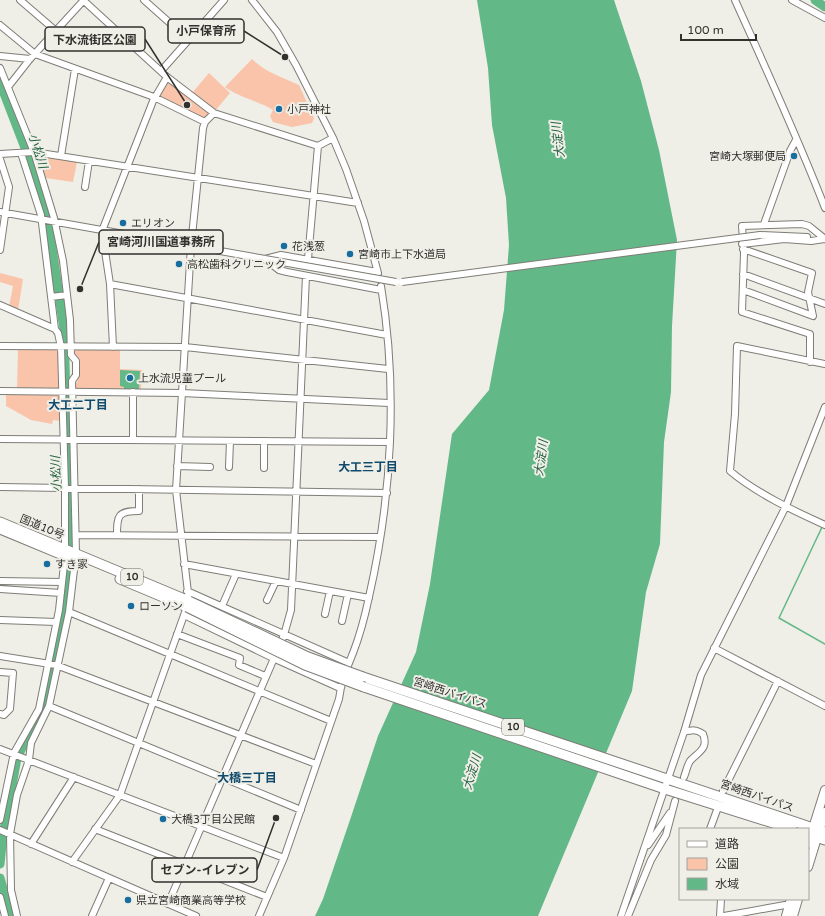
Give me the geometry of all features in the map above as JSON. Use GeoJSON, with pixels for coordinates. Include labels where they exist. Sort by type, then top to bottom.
{"type":"FeatureCollection","features":[{"type":"Feature","properties":{"kind":"highway","name":"国道10号"},"geometry":{"type":"LineString","coordinates":[[0,522],[70,554]]}},
{"type":"Feature","properties":{"kind":"highway","name":"国道10号"},"geometry":{"type":"LineString","coordinates":[[0,529],[70,554]]}},
{"type":"Feature","properties":{"kind":"highway","name":"宮崎西バイパス"},"geometry":{"type":"LineString","coordinates":[[70,554],[305,664],[359,686],[665,789],[789,828]]}},
{"type":"Feature","properties":{"kind":"highway","name":"宮崎西バイパス"},"geometry":{"type":"LineString","coordinates":[[187,608],[308,657],[363,677],[668,778],[798,828]]}},
{"type":"Feature","properties":{"kind":"main road"},"geometry":{"type":"LineString","coordinates":[[809,863],[825,790]]}},
{"type":"Feature","properties":{"kind":"main road"},"geometry":{"type":"LineString","coordinates":[[816,835],[825,812]]}},
{"type":"Feature","properties":{"kind":"main road"},"geometry":{"type":"LineString","coordinates":[[790,913],[791,900]]}},
{"type":"Feature","properties":{"kind":"main road"},"geometry":{"type":"LineString","coordinates":[[790,913],[797,900]]}},
{"type":"Feature","properties":{"kind":"street"},"geometry":{"type":"LineString","coordinates":[[20,0],[56,31]]}},
{"type":"Feature","properties":{"kind":"street"},"geometry":{"type":"LineString","coordinates":[[8,87],[32,57],[84,0],[160,71],[214,113],[318,146],[333,138]]}},
{"type":"Feature","properties":{"kind":"street"},"geometry":{"type":"LineString","coordinates":[[144,0],[189,40]]}},
{"type":"Feature","properties":{"kind":"street"},"geometry":{"type":"LineString","coordinates":[[160,71],[224,0]]}},
{"type":"Feature","properties":{"kind":"street"},"geometry":{"type":"LineString","coordinates":[[252,0],[277,32],[296,65],[333,138],[358,203],[378,272],[281,255],[272,256],[265,259]]}},
{"type":"Feature","properties":{"kind":"street"},"geometry":{"type":"LineString","coordinates":[[735,0],[796,140],[809,166],[825,208]]}},
{"type":"Feature","properties":{"kind":"street"},"geometry":{"type":"LineString","coordinates":[[792,0],[825,18]]}},
{"type":"Feature","properties":{"kind":"street"},"geometry":{"type":"LineString","coordinates":[[0,25],[32,57]]}},
{"type":"Feature","properties":{"kind":"street"},"geometry":{"type":"LineString","coordinates":[[0,56],[32,57],[75,69],[154,97],[205,122]]}},
{"type":"Feature","properties":{"kind":"street"},"geometry":{"type":"LineString","coordinates":[[0,68],[43,176],[42,184],[64,261],[70,347],[71,355],[76,361],[76,375],[72,381],[76,535],[62,582],[56,622],[39,709],[14,753],[0,820]]}},
{"type":"Feature","properties":{"kind":"street"},"geometry":{"type":"LineString","coordinates":[[61,156],[75,69]]}},
{"type":"Feature","properties":{"kind":"street"},"geometry":{"type":"LineString","coordinates":[[113,346],[110,284],[102,231],[154,97],[167,77]]}},
{"type":"Feature","properties":{"kind":"street"},"geometry":{"type":"LineString","coordinates":[[72,862],[120,795],[152,702],[187,608],[187,591],[176,490],[177,466],[191,246],[202,128],[205,122],[214,113]]}},
{"type":"Feature","properties":{"kind":"street"},"geometry":{"type":"LineString","coordinates":[[764,224],[790,150],[796,140]]}},
{"type":"Feature","properties":{"kind":"street"},"geometry":{"type":"LineString","coordinates":[[308,259],[318,146]]}},
{"type":"Feature","properties":{"kind":"street"},"geometry":{"type":"LineString","coordinates":[[0,154],[34,152],[358,203]]}},
{"type":"Feature","properties":{"kind":"street"},"geometry":{"type":"LineString","coordinates":[[16,916],[11,890],[9,834],[26,758],[31,743],[49,706],[56,665],[69,612],[70,554],[65,488],[61,347],[58,333],[55,328],[42,220],[21,153]]}},
{"type":"Feature","properties":{"kind":"street"},"geometry":{"type":"LineString","coordinates":[[0,159],[8,187],[2,213],[0,250]]}},
{"type":"Feature","properties":{"kind":"street"},"geometry":{"type":"LineString","coordinates":[[85,187],[90,161]]}},
{"type":"Feature","properties":{"kind":"street"},"geometry":{"type":"LineString","coordinates":[[2,213],[402,282],[760,235],[784,234],[825,239]]}},
{"type":"Feature","properties":{"kind":"street"},"geometry":{"type":"LineString","coordinates":[[810,362],[810,334],[742,312],[742,226],[764,224],[802,224],[809,226],[825,239]]}},
{"type":"Feature","properties":{"kind":"street"},"geometry":{"type":"LineString","coordinates":[[742,246],[778,239],[811,241],[825,239]]}},
{"type":"Feature","properties":{"kind":"street"},"geometry":{"type":"LineString","coordinates":[[742,246],[812,273],[808,292],[813,316],[743,290]]}},
{"type":"Feature","properties":{"kind":"street"},"geometry":{"type":"LineString","coordinates":[[259,916],[284,858],[301,810],[339,699],[340,688],[369,598],[387,492],[389,442],[387,335],[381,288],[306,276],[279,270],[265,259]]}},
{"type":"Feature","properties":{"kind":"street"},"geometry":{"type":"LineString","coordinates":[[743,274],[825,304]]}},
{"type":"Feature","properties":{"kind":"street"},"geometry":{"type":"LineString","coordinates":[[168,904],[265,676],[284,635],[291,610],[306,276]]}},
{"type":"Feature","properties":{"kind":"street"},"geometry":{"type":"LineString","coordinates":[[110,284],[387,335]]}},
{"type":"Feature","properties":{"kind":"street"},"geometry":{"type":"LineString","coordinates":[[51,297],[67,295]]}},
{"type":"Feature","properties":{"kind":"street"},"geometry":{"type":"LineString","coordinates":[[0,305],[55,328]]}},
{"type":"Feature","properties":{"kind":"street"},"geometry":{"type":"LineString","coordinates":[[0,346],[185,347],[388,370]]}},
{"type":"Feature","properties":{"kind":"street"},"geometry":{"type":"LineString","coordinates":[[823,524],[786,506],[730,472],[735,414],[737,346],[825,364]]}},
{"type":"Feature","properties":{"kind":"street"},"geometry":{"type":"LineString","coordinates":[[0,391],[182,393],[389,403]]}},
{"type":"Feature","properties":{"kind":"street"},"geometry":{"type":"LineString","coordinates":[[133,392],[133,439]]}},
{"type":"Feature","properties":{"kind":"street"},"geometry":{"type":"LineString","coordinates":[[621,916],[684,732],[701,675],[786,506],[825,407]]}},
{"type":"Feature","properties":{"kind":"street"},"geometry":{"type":"LineString","coordinates":[[0,438],[389,442]]}},
{"type":"Feature","properties":{"kind":"street"},"geometry":{"type":"LineString","coordinates":[[229,467],[230,441]]}},
{"type":"Feature","properties":{"kind":"street"},"geometry":{"type":"LineString","coordinates":[[264,441],[264,468]]}},
{"type":"Feature","properties":{"kind":"street"},"geometry":{"type":"LineString","coordinates":[[177,466],[210,467]]}},
{"type":"Feature","properties":{"kind":"street"},"geometry":{"type":"LineString","coordinates":[[0,487],[387,492]]}},
{"type":"Feature","properties":{"kind":"street"},"geometry":{"type":"LineString","coordinates":[[117,535],[117,519],[119,516],[126,511],[139,511],[139,489]]}},
{"type":"Feature","properties":{"kind":"street"},"geometry":{"type":"LineString","coordinates":[[76,535],[380,537]]}},
{"type":"Feature","properties":{"kind":"street"},"geometry":{"type":"LineString","coordinates":[[184,564],[369,598]]}},
{"type":"Feature","properties":{"kind":"street"},"geometry":{"type":"LineString","coordinates":[[222,606],[236,574]]}},
{"type":"Feature","properties":{"kind":"street"},"geometry":{"type":"LineString","coordinates":[[0,581],[62,582]]}},
{"type":"Feature","properties":{"kind":"street"},"geometry":{"type":"LineString","coordinates":[[267,600],[276,581]]}},
{"type":"Feature","properties":{"kind":"street"},"geometry":{"type":"LineString","coordinates":[[0,589],[61,593]]}},
{"type":"Feature","properties":{"kind":"street"},"geometry":{"type":"LineString","coordinates":[[187,591],[284,635],[349,662]]}},
{"type":"Feature","properties":{"kind":"street"},"geometry":{"type":"LineString","coordinates":[[325,614],[330,591]]}},
{"type":"Feature","properties":{"kind":"street"},"geometry":{"type":"LineString","coordinates":[[342,621],[348,594]]}},
{"type":"Feature","properties":{"kind":"street"},"geometry":{"type":"LineString","coordinates":[[187,608],[273,658],[340,688]]}},
{"type":"Feature","properties":{"kind":"street"},"geometry":{"type":"LineString","coordinates":[[69,612],[171,653],[331,721]]}},
{"type":"Feature","properties":{"kind":"street"},"geometry":{"type":"LineString","coordinates":[[0,620],[56,622]]}},
{"type":"Feature","properties":{"kind":"street"},"geometry":{"type":"LineString","coordinates":[[177,634],[240,658],[239,664],[265,676]]}},
{"type":"Feature","properties":{"kind":"street"},"geometry":{"type":"LineString","coordinates":[[714,648],[825,706]]}},
{"type":"Feature","properties":{"kind":"street"},"geometry":{"type":"LineString","coordinates":[[0,656],[56,665],[316,764]]}},
{"type":"Feature","properties":{"kind":"street"},"geometry":{"type":"LineString","coordinates":[[0,672],[13,673],[10,709],[4,715],[0,714]]}},
{"type":"Feature","properties":{"kind":"street"},"geometry":{"type":"LineString","coordinates":[[723,791],[778,681]]}},
{"type":"Feature","properties":{"kind":"street"},"geometry":{"type":"LineString","coordinates":[[49,706],[301,810]]}},
{"type":"Feature","properties":{"kind":"street"},"geometry":{"type":"LineString","coordinates":[[684,732],[693,730],[699,731],[703,734],[705,745],[703,751],[690,762],[684,777]]}},
{"type":"Feature","properties":{"kind":"street"},"geometry":{"type":"LineString","coordinates":[[0,749],[14,753],[284,858]]}},
{"type":"Feature","properties":{"kind":"street"},"geometry":{"type":"LineString","coordinates":[[31,844],[74,777]]}},
{"type":"Feature","properties":{"kind":"street"},"geometry":{"type":"LineString","coordinates":[[628,916],[649,864],[666,835],[675,801]]}},
{"type":"Feature","properties":{"kind":"street"},"geometry":{"type":"LineString","coordinates":[[710,828],[717,810]]}},
{"type":"Feature","properties":{"kind":"street"},"geometry":{"type":"LineString","coordinates":[[641,857],[671,812]]}},
{"type":"Feature","properties":{"kind":"street"},"geometry":{"type":"LineString","coordinates":[[95,829],[267,897]]}},
{"type":"Feature","properties":{"kind":"street"},"geometry":{"type":"LineString","coordinates":[[0,830],[196,916]]}},
{"type":"Feature","properties":{"kind":"street"},"geometry":{"type":"LineString","coordinates":[[92,916],[109,878]]}},
{"type":"Feature","properties":{"kind":"street"},"geometry":{"type":"LineString","coordinates":[[0,897],[5,916]]}},
{"type":"Feature","properties":{"kind":"street"},"geometry":{"type":"LineString","coordinates":[[720,916],[721,900]]}},
{"type":"Feature","properties":{"kind":"street"},"geometry":{"type":"LineString","coordinates":[[724,916],[785,905],[790,913]]}},
{"type":"Feature","properties":{"kind":"green space"},"geometry":{"type":"Polygon","coordinates":[[[252,59],[274,74],[299,85],[314,118],[312,123],[292,127],[273,122],[270,116],[273,110],[234,93],[225,87],[252,59]]]}},
{"type":"Feature","properties":{"kind":"green space"},"geometry":{"type":"Polygon","coordinates":[[[209,73],[230,93],[215,111],[192,93],[209,73]]]}},
{"type":"Feature","properties":{"kind":"green space"},"geometry":{"type":"Polygon","coordinates":[[[168,81],[209,112],[205,120],[160,98],[159,95],[168,81]]]}},
{"type":"Feature","properties":{"kind":"green space"},"geometry":{"type":"Polygon","coordinates":[[[39,157],[77,162],[73,182],[46,178],[39,157]]]}},
{"type":"Feature","properties":{"kind":"green space"},"geometry":{"type":"Polygon","coordinates":[[[43,227],[54,229],[63,261],[66,293],[52,295],[43,227]]]}},
{"type":"Feature","properties":{"kind":"green space"},"geometry":{"type":"Polygon","coordinates":[[[0,273],[23,279],[18,310],[9,307],[13,286],[0,282],[0,273]]]}},
{"type":"Feature","properties":{"kind":"green space"},"geometry":{"type":"Polygon","coordinates":[[[18,348],[56,349],[59,352],[60,388],[17,390],[18,348]]]}},
{"type":"Feature","properties":{"kind":"green space"},"geometry":{"type":"Polygon","coordinates":[[[73,349],[120,349],[120,369],[142,370],[141,390],[75,389],[74,387],[78,380],[78,357],[72,354],[73,349]]]}},
{"type":"Feature","properties":{"kind":"green space"},"geometry":{"type":"Polygon","coordinates":[[[6,392],[61,394],[61,421],[53,420],[52,424],[31,420],[6,406],[6,392]]]}},
{"type":"Feature","properties":{"kind":"water","name":"大淀川"},"geometry":{"type":"Polygon","coordinates":[[[477,0],[614,0],[641,81],[659,150],[677,240],[672,326],[671,392],[664,442],[660,544],[646,592],[632,691],[538,916],[315,916],[323,899],[378,736],[416,652],[430,584],[452,434],[489,390],[504,310],[509,245],[506,198],[492,125],[488,68],[477,0]]]}},
{"type":"Feature","properties":{"kind":"water","name":"上水流児童プール"},"geometry":{"type":"Polygon","coordinates":[[[120,370],[140,371],[139,390],[124,390],[124,387],[120,386],[120,370]]]}},
{"type":"Feature","properties":{"kind":"waterway"},"geometry":{"type":"LineString","coordinates":[[815,0],[825,7]]}},
{"type":"Feature","properties":{"kind":"waterway","name":"小松川"},"geometry":{"type":"LineString","coordinates":[[0,83],[25,148],[44,207],[50,235],[64,329],[70,540],[61,625],[41,710],[17,758],[3,835],[0,864]]}},
{"type":"Feature","properties":{"kind":"waterway"},"geometry":{"type":"LineString","coordinates":[[823,525],[779,618],[825,644]]}},
{"type":"Feature","properties":{"kind":"waterway","name":"小松川"},"geometry":{"type":"LineString","coordinates":[[0,878],[11,916]]}},
{"type":"Feature","properties":{"kind":"place","name":"小戸保育所"},"geometry":{"type":"Point","coordinates":[285,57]}},
{"type":"Feature","properties":{"kind":"place","name":"下水流街区公園"},"geometry":{"type":"Point","coordinates":[187,105]}},
{"type":"Feature","properties":{"kind":"place","name":"小戸神社"},"geometry":{"type":"Point","coordinates":[279,109]}},
{"type":"Feature","properties":{"kind":"place","name":"宮崎大塚郵便局"},"geometry":{"type":"Point","coordinates":[794,156]}},
{"type":"Feature","properties":{"kind":"place","name":"エリオン"},"geometry":{"type":"Point","coordinates":[123,223]}},
{"type":"Feature","properties":{"kind":"place","name":"花浅葱"},"geometry":{"type":"Point","coordinates":[284,246]}},
{"type":"Feature","properties":{"kind":"place","name":"宮崎市上下水道局"},"geometry":{"type":"Point","coordinates":[350,254]}},
{"type":"Feature","properties":{"kind":"place","name":"高松歯科クリニック"},"geometry":{"type":"Point","coordinates":[179,264]}},
{"type":"Feature","properties":{"kind":"place","name":"宮崎河川国道事務所"},"geometry":{"type":"Point","coordinates":[80,289]}},
{"type":"Feature","properties":{"kind":"place","name":"上水流児童プール"},"geometry":{"type":"Point","coordinates":[130,378]}},
{"type":"Feature","properties":{"kind":"place","name":"すき家"},"geometry":{"type":"Point","coordinates":[47,564]}},
{"type":"Feature","properties":{"kind":"place","name":"ローソン"},"geometry":{"type":"Point","coordinates":[131,606]}},
{"type":"Feature","properties":{"kind":"place","name":"セブン-イレブン"},"geometry":{"type":"Point","coordinates":[276,818]}},
{"type":"Feature","properties":{"kind":"place","name":"大橋3丁目公民館"},"geometry":{"type":"Point","coordinates":[163,819]}},
{"type":"Feature","properties":{"kind":"place","name":"県立宮崎商業高等学校"},"geometry":{"type":"Point","coordinates":[128,900]}},
{"type":"Feature","properties":{"kind":"district","name":"大工二丁目"},"geometry":{"type":"Point","coordinates":[78,405]}},
{"type":"Feature","properties":{"kind":"district","name":"大工三丁目"},"geometry":{"type":"Point","coordinates":[368,467]}},
{"type":"Feature","properties":{"kind":"district","name":"大橋三丁目"},"geometry":{"type":"Point","coordinates":[247,778]}}]}
